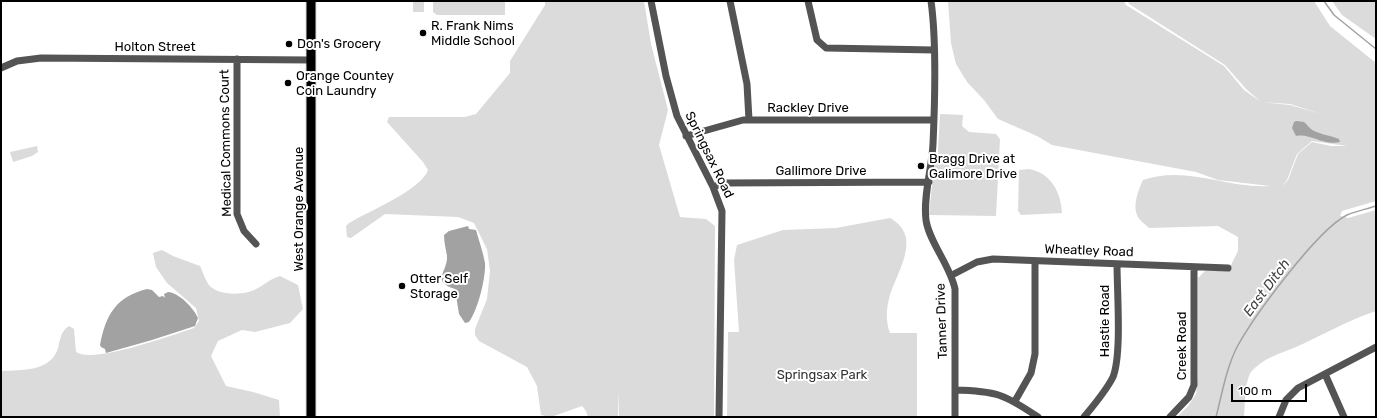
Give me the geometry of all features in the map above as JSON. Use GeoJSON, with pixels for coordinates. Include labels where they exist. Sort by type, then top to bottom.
{"type":"FeatureCollection","features":[{"type":"Feature","properties":{"kind":"main road","name":"West Orange Avenue"},"geometry":{"type":"LineString","coordinates":[[311,1],[311,417]]}},
{"type":"Feature","properties":{"kind":"street","name":"Springsax Road"},"geometry":{"type":"LineString","coordinates":[[651,1],[673,105],[686,136],[713,187],[720,204],[722,222],[719,417]]}},
{"type":"Feature","properties":{"kind":"street"},"geometry":{"type":"LineString","coordinates":[[730,1],[747,84],[749,120]]}},
{"type":"Feature","properties":{"kind":"street"},"geometry":{"type":"LineString","coordinates":[[808,1],[817,40],[826,48],[934,50]]}},
{"type":"Feature","properties":{"kind":"street","name":"Tanner Drive"},"geometry":{"type":"LineString","coordinates":[[931,1],[934,50],[933,144],[926,220],[931,234],[952,275],[955,294],[955,417]]}},
{"type":"Feature","properties":{"kind":"street","name":"Holton Street"},"geometry":{"type":"LineString","coordinates":[[1,68],[17,61],[41,58],[311,60]]}},
{"type":"Feature","properties":{"kind":"street","name":"Medical Commons Court"},"geometry":{"type":"LineString","coordinates":[[237,59],[236,214],[244,231],[256,244]]}},
{"type":"Feature","properties":{"kind":"street","name":"Rackley Drive"},"geometry":{"type":"LineString","coordinates":[[686,136],[749,120],[933,120]]}},
{"type":"Feature","properties":{"kind":"street","name":"Gallimore Drive"},"geometry":{"type":"LineString","coordinates":[[713,187],[724,183],[929,182]]}},
{"type":"Feature","properties":{"kind":"street","name":"Wheatley Road"},"geometry":{"type":"LineString","coordinates":[[952,275],[985,260],[1228,268]]}},
{"type":"Feature","properties":{"kind":"street"},"geometry":{"type":"LineString","coordinates":[[1015,401],[1031,373],[1035,354],[1035,261]]}},
{"type":"Feature","properties":{"kind":"street","name":"Hastie Road"},"geometry":{"type":"LineString","coordinates":[[1084,417],[1110,382],[1115,368],[1117,353],[1117,264]]}},
{"type":"Feature","properties":{"kind":"street","name":"Creek Road"},"geometry":{"type":"LineString","coordinates":[[1170,417],[1188,397],[1194,384],[1194,267]]}},
{"type":"Feature","properties":{"kind":"street"},"geometry":{"type":"LineString","coordinates":[[1279,417],[1283,404],[1293,392],[1376,347]]}},
{"type":"Feature","properties":{"kind":"street"},"geometry":{"type":"LineString","coordinates":[[1325,374],[1344,417]]}},
{"type":"Feature","properties":{"kind":"street"},"geometry":{"type":"LineString","coordinates":[[955,390],[989,392],[1015,401],[1038,417]]}},
{"type":"Feature","properties":{"kind":"green space"},"geometry":{"type":"Polygon","coordinates":[[[413,1],[424,1],[424,12],[413,12],[413,1]]]}},
{"type":"Feature","properties":{"kind":"green space"},"geometry":{"type":"Polygon","coordinates":[[[433,1],[505,1],[505,15],[437,15],[433,12],[433,1]]]}},
{"type":"Feature","properties":{"kind":"green space"},"geometry":{"type":"Polygon","coordinates":[[[545,1],[644,1],[651,44],[668,110],[659,145],[680,217],[706,219],[715,226],[714,417],[619,417],[618,390],[618,417],[588,417],[582,406],[551,417],[541,415],[537,386],[527,367],[479,341],[475,335],[475,329],[487,299],[490,271],[487,249],[474,223],[458,217],[385,214],[351,238],[347,237],[346,226],[349,223],[393,200],[416,185],[428,170],[423,162],[387,122],[389,117],[465,117],[476,114],[510,73],[510,61],[545,5],[545,1]]]}},
{"type":"Feature","properties":{"kind":"green space"},"geometry":{"type":"Polygon","coordinates":[[[948,1],[1124,1],[1126,5],[1224,66],[1244,90],[1261,102],[1246,89],[1225,65],[1129,4],[1128,1],[1314,1],[1330,26],[1376,63],[1376,201],[1342,211],[1340,216],[1348,218],[1376,210],[1376,311],[1272,357],[1256,367],[1249,376],[1244,417],[1177,417],[1188,406],[1196,394],[1198,376],[1198,278],[1205,271],[1228,271],[1238,251],[1238,237],[1218,226],[1149,228],[1140,220],[1136,213],[1136,198],[1141,184],[1143,180],[1159,176],[1175,175],[1191,176],[1254,186],[1270,186],[1218,180],[1196,172],[1052,145],[1037,136],[998,119],[984,100],[967,82],[956,64],[951,43],[948,1]],[[1261,102],[1290,105],[1321,114],[1290,104],[1261,102]],[[1312,141],[1297,154],[1287,180],[1281,187],[1288,180],[1298,154],[1312,142],[1331,146],[1347,146],[1312,141]]]}},
{"type":"Feature","properties":{"kind":"green space"},"geometry":{"type":"Polygon","coordinates":[[[1332,1],[1376,1],[1376,39],[1342,15],[1332,1]]]}},
{"type":"Feature","properties":{"kind":"green space"},"geometry":{"type":"Polygon","coordinates":[[[940,114],[963,115],[962,126],[969,132],[996,134],[1000,139],[996,216],[929,215],[934,165],[939,161],[938,150],[940,114]]]}},
{"type":"Feature","properties":{"kind":"green space"},"geometry":{"type":"Polygon","coordinates":[[[37,146],[38,152],[32,156],[13,162],[10,152],[37,146]]]}},
{"type":"Feature","properties":{"kind":"green space"},"geometry":{"type":"Polygon","coordinates":[[[1029,169],[1037,171],[1049,179],[1060,198],[1062,213],[1021,215],[1018,211],[1019,170],[1029,169]]]}},
{"type":"Feature","properties":{"kind":"green space","name":"Springsax Park"},"geometry":{"type":"Polygon","coordinates":[[[890,218],[900,226],[905,235],[906,245],[905,256],[889,299],[887,320],[890,333],[917,333],[917,417],[727,417],[728,332],[739,332],[734,260],[737,245],[783,230],[836,228],[890,218]]]}},
{"type":"Feature","properties":{"kind":"green space"},"geometry":{"type":"Polygon","coordinates":[[[162,250],[173,256],[200,266],[209,285],[215,290],[221,292],[234,294],[252,291],[280,276],[298,285],[303,309],[290,323],[255,332],[242,330],[218,341],[211,356],[226,386],[279,400],[280,417],[1,417],[1,371],[26,370],[42,366],[49,362],[58,348],[60,338],[69,326],[74,329],[76,352],[85,355],[115,352],[194,328],[199,321],[196,308],[167,283],[156,267],[153,253],[162,250]]]}},
{"type":"Feature","properties":{"kind":"shaded area"},"geometry":{"type":"Polygon","coordinates":[[[1294,122],[1304,122],[1314,131],[1332,136],[1339,139],[1340,142],[1334,143],[1307,136],[1296,136],[1292,128],[1294,122]]]}},
{"type":"Feature","properties":{"kind":"shaded area"},"geometry":{"type":"Polygon","coordinates":[[[468,226],[469,229],[476,230],[485,263],[485,269],[481,293],[475,310],[469,322],[465,323],[459,314],[455,289],[443,283],[442,276],[447,262],[444,235],[449,231],[468,226]]]}},
{"type":"Feature","properties":{"kind":"shaded area"},"geometry":{"type":"Polygon","coordinates":[[[147,289],[152,290],[159,297],[163,296],[165,298],[164,294],[168,292],[182,298],[190,306],[198,318],[195,326],[106,353],[105,349],[100,345],[102,334],[114,308],[127,297],[136,292],[147,289]]]}},
{"type":"Feature","properties":{"kind":"waterway","name":"East Ditch"},"geometry":{"type":"LineString","coordinates":[[1324,1],[1334,15],[1376,49]]}},
{"type":"Feature","properties":{"kind":"waterway","name":"East Ditch"},"geometry":{"type":"LineString","coordinates":[[1216,417],[1233,355],[1245,333],[1271,296],[1303,255],[1334,224],[1347,215],[1376,206]]}},
{"type":"Feature","properties":{"kind":"place","name":"R. Frank Nims Middle School"},"geometry":{"type":"Point","coordinates":[423,33]}},
{"type":"Feature","properties":{"kind":"place","name":"Don's Grocery"},"geometry":{"type":"Point","coordinates":[289,44]}},
{"type":"Feature","properties":{"kind":"place","name":"Orange Countey Coin Laundry"},"geometry":{"type":"Point","coordinates":[288,83]}},
{"type":"Feature","properties":{"kind":"place","name":"Bragg Drive at Galimore Drive"},"geometry":{"type":"Point","coordinates":[921,166]}},
{"type":"Feature","properties":{"kind":"place","name":"Otter Self Storage"},"geometry":{"type":"Point","coordinates":[402,286]}}]}
